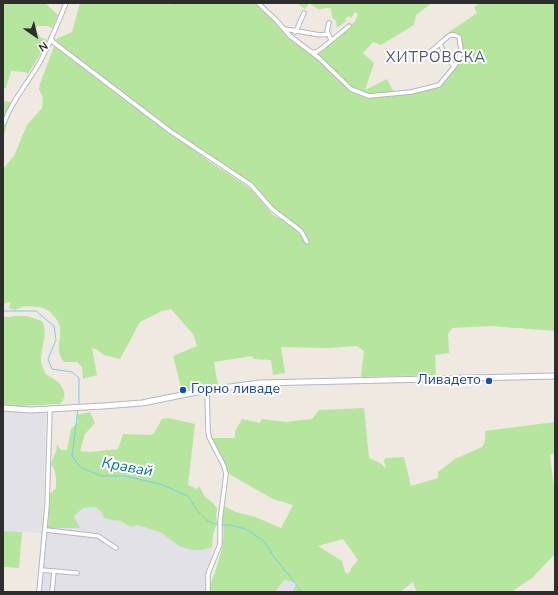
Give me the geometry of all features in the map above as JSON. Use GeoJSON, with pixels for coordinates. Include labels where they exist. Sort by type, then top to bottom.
{"type":"FeatureCollection","features":[{"type":"Feature","properties":{"kind":"street"},"geometry":{"type":"LineString","coordinates":[[4,123],[14,101],[40,62],[52,38],[66,3]]}},
{"type":"Feature","properties":{"kind":"street"},"geometry":{"type":"LineString","coordinates":[[258,3],[290,36],[311,51],[351,88],[369,96],[412,92],[439,84],[454,67],[461,50],[459,37],[450,35],[430,52]]}},
{"type":"Feature","properties":{"kind":"street"},"geometry":{"type":"LineString","coordinates":[[295,32],[304,13]]}},
{"type":"Feature","properties":{"kind":"street"},"geometry":{"type":"LineString","coordinates":[[329,23],[327,30],[331,40]]}},
{"type":"Feature","properties":{"kind":"street"},"geometry":{"type":"LineString","coordinates":[[311,51],[316,52],[321,50],[349,26]]}},
{"type":"Feature","properties":{"kind":"street"},"geometry":{"type":"LineString","coordinates":[[284,29],[320,35],[328,34]]}},
{"type":"Feature","properties":{"kind":"street"},"geometry":{"type":"LineString","coordinates":[[52,38],[53,42],[170,130],[252,185],[272,209],[301,231],[307,242]]}},
{"type":"Feature","properties":{"kind":"street"},"geometry":{"type":"LineString","coordinates":[[440,43],[443,51],[454,67]]}},
{"type":"Feature","properties":{"kind":"street"},"geometry":{"type":"LineString","coordinates":[[3,408],[30,410],[142,403],[207,390],[260,382],[555,376]]}},
{"type":"Feature","properties":{"kind":"street"},"geometry":{"type":"LineString","coordinates":[[207,390],[209,437],[224,466],[226,474],[220,521],[220,544],[208,574],[208,592]]}},
{"type":"Feature","properties":{"kind":"street"},"geometry":{"type":"LineString","coordinates":[[39,592],[46,530],[50,409]]}},
{"type":"Feature","properties":{"kind":"street"},"geometry":{"type":"LineString","coordinates":[[46,530],[98,536],[116,548]]}},
{"type":"Feature","properties":{"kind":"street"},"geometry":{"type":"LineString","coordinates":[[41,570],[77,574]]}},
{"type":"Feature","properties":{"kind":"street"},"geometry":{"type":"LineString","coordinates":[[52,592],[54,571]]}},
{"type":"Feature","properties":{"kind":"shaded area"},"geometry":{"type":"Polygon","coordinates":[[[3,412],[36,412],[46,414],[43,527],[80,528],[74,516],[83,508],[96,507],[102,513],[104,518],[118,520],[131,527],[138,525],[162,533],[191,550],[202,550],[212,547],[211,562],[206,577],[206,592],[36,592],[41,533],[3,531],[3,412]]]}},
{"type":"Feature","properties":{"kind":"shaded area"},"geometry":{"type":"Polygon","coordinates":[[[284,580],[297,583],[292,592],[275,592],[284,580]]]}},
{"type":"Feature","properties":{"kind":"green space"},"geometry":{"type":"Polygon","coordinates":[[[3,3],[45,3],[58,15],[52,28],[48,26],[37,26],[36,29],[40,37],[47,40],[44,48],[28,74],[25,72],[11,71],[6,88],[3,88],[3,3]]]}},
{"type":"Feature","properties":{"kind":"green space"},"geometry":{"type":"Polygon","coordinates":[[[80,3],[167,3],[169,5],[170,3],[258,3],[287,33],[339,76],[314,52],[349,27],[355,21],[358,14],[355,12],[351,18],[349,16],[345,19],[346,21],[337,28],[336,21],[332,17],[331,8],[318,9],[309,3],[432,3],[416,15],[414,25],[381,45],[373,42],[363,53],[374,63],[365,90],[387,79],[392,89],[396,93],[434,87],[451,72],[460,54],[460,40],[453,33],[442,37],[477,13],[474,7],[480,3],[555,3],[555,331],[491,326],[452,328],[448,334],[449,353],[435,355],[436,375],[361,377],[364,351],[357,346],[326,348],[281,347],[285,373],[273,375],[271,360],[254,359],[252,356],[214,362],[218,385],[182,391],[173,356],[197,346],[193,334],[171,309],[162,311],[140,322],[120,359],[104,355],[92,348],[97,375],[83,379],[82,367],[77,362],[64,362],[60,356],[60,327],[48,310],[33,306],[18,308],[15,310],[9,308],[11,302],[3,304],[3,169],[14,156],[27,125],[42,108],[43,98],[39,89],[54,46],[113,88],[210,162],[251,189],[273,215],[283,219],[251,187],[181,137],[57,44],[54,40],[72,32],[80,3]]]}},
{"type":"Feature","properties":{"kind":"green space"},"geometry":{"type":"Polygon","coordinates":[[[297,3],[309,3],[305,9],[297,3]]]}},
{"type":"Feature","properties":{"kind":"green space"},"geometry":{"type":"Polygon","coordinates":[[[3,101],[12,102],[3,140],[3,101]]]}},
{"type":"Feature","properties":{"kind":"green space"},"geometry":{"type":"Polygon","coordinates":[[[27,316],[42,321],[45,331],[41,354],[42,366],[46,374],[57,381],[64,391],[64,398],[60,404],[17,406],[3,404],[3,317],[27,316]]]}},
{"type":"Feature","properties":{"kind":"green space"},"geometry":{"type":"Polygon","coordinates":[[[364,408],[369,458],[380,463],[386,468],[384,461],[385,458],[404,457],[411,486],[438,478],[438,472],[455,459],[482,447],[485,442],[485,431],[555,422],[555,453],[550,455],[555,496],[555,554],[532,578],[511,592],[417,592],[413,582],[400,592],[292,592],[297,583],[284,580],[275,592],[210,592],[209,590],[222,547],[224,506],[236,512],[255,517],[281,528],[293,505],[273,499],[229,474],[212,438],[235,438],[235,431],[242,419],[260,423],[262,419],[286,422],[312,419],[319,410],[364,408]],[[343,539],[318,546],[342,561],[345,572],[348,574],[358,560],[343,539]]]}},
{"type":"Feature","properties":{"kind":"green space"},"geometry":{"type":"Polygon","coordinates":[[[90,412],[95,423],[85,434],[80,451],[90,452],[118,449],[123,434],[151,435],[154,433],[162,419],[168,418],[195,424],[188,485],[197,489],[199,486],[205,497],[217,508],[217,523],[213,534],[212,547],[202,550],[191,550],[179,546],[162,533],[138,525],[131,527],[118,520],[104,518],[102,513],[96,507],[83,508],[74,516],[80,528],[48,528],[50,494],[56,488],[55,473],[51,464],[57,444],[61,450],[67,450],[71,429],[78,422],[76,415],[90,412]]]}},
{"type":"Feature","properties":{"kind":"green space"},"geometry":{"type":"Polygon","coordinates":[[[3,531],[22,532],[19,568],[3,567],[3,531]]]}},
{"type":"Feature","properties":{"kind":"waterway","name":"Кравай"},"geometry":{"type":"LineString","coordinates":[[3,311],[36,311],[54,326],[56,340],[48,359],[52,369],[72,372],[79,378],[79,406]]}},
{"type":"Feature","properties":{"kind":"waterway","name":"Кравай"},"geometry":{"type":"LineString","coordinates":[[78,409],[72,456],[80,467],[101,476],[125,476],[160,484],[188,496],[196,509],[208,521],[218,525]]}},
{"type":"Feature","properties":{"kind":"waterway","name":"Кравай"},"geometry":{"type":"LineString","coordinates":[[221,525],[230,525],[245,529],[264,541],[275,558],[302,592]]}},
{"type":"Feature","properties":{"kind":"place","name":"Ливадето"},"geometry":{"type":"Point","coordinates":[489,381]}},
{"type":"Feature","properties":{"kind":"place","name":"Горно ливаде"},"geometry":{"type":"Point","coordinates":[183,390]}},
{"type":"Feature","properties":{"kind":"district","name":"ХИТРОВСКА"},"geometry":{"type":"Point","coordinates":[436,58]}}]}
